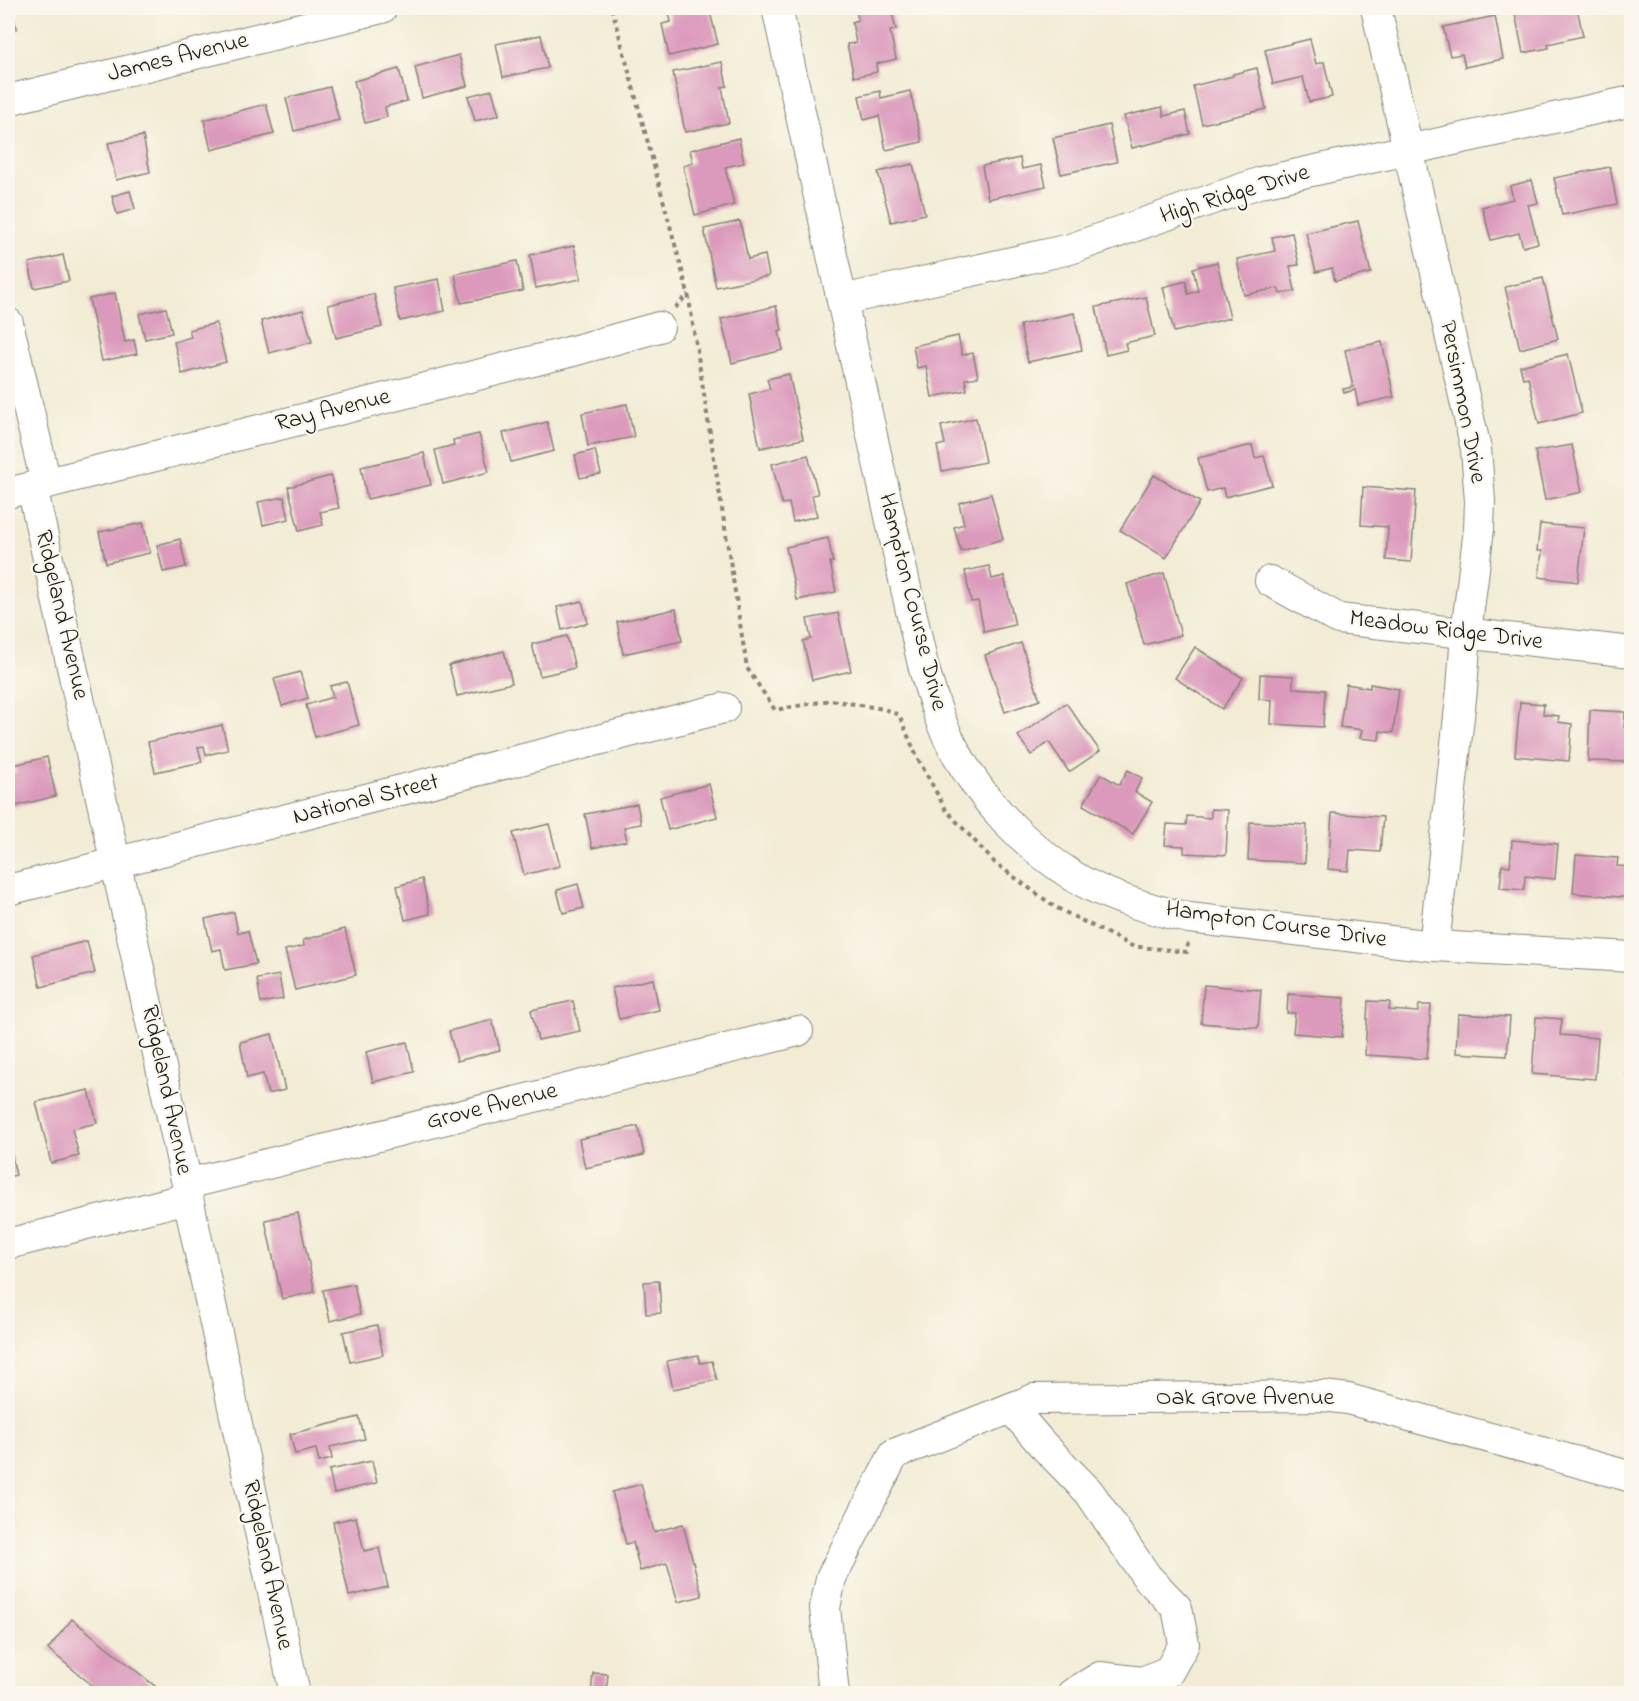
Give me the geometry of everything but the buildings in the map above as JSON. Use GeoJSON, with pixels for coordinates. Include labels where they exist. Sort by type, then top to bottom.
{"type":"FeatureCollection","features":[{"type":"Feature","properties":{"kind":"street","name":"James Avenue"},"geometry":{"type":"LineString","coordinates":[[8,100],[382,8]]}},
{"type":"Feature","properties":{"kind":"street","name":"Hampton Course Drive"},"geometry":{"type":"LineString","coordinates":[[777,8],[934,706],[965,768],[995,809],[1033,846],[1074,876],[1122,898],[1159,911],[1189,918],[1434,946],[1632,957]]}},
{"type":"Feature","properties":{"kind":"street","name":"Persimmon Drive"},"geometry":{"type":"LineString","coordinates":[[1376,8],[1478,468],[1479,529],[1434,946]]}},
{"type":"Feature","properties":{"kind":"street","name":"High Ridge Drive"},"geometry":{"type":"LineString","coordinates":[[842,300],[1070,249],[1261,182],[1632,101]]}},
{"type":"Feature","properties":{"kind":"street","name":"Ridgeland Avenue"},"geometry":{"type":"LineString","coordinates":[[8,323],[29,488],[116,863],[295,1694]]}},
{"type":"Feature","properties":{"kind":"street","name":"Ray Avenue"},"geometry":{"type":"LineString","coordinates":[[29,488],[569,352],[659,327]]}},
{"type":"Feature","properties":{"kind":"street","name":"Meadow Ridge Drive"},"geometry":{"type":"LineString","coordinates":[[1270,581],[1339,619],[1632,652]]}},
{"type":"Feature","properties":{"kind":"street","name":"National Street"},"geometry":{"type":"LineString","coordinates":[[8,890],[724,708]]}},
{"type":"Feature","properties":{"kind":"street","name":"Grove Avenue"},"geometry":{"type":"LineString","coordinates":[[8,1244],[187,1191],[798,1031]]}},
{"type":"Feature","properties":{"kind":"street","name":"Oak Grove Avenue"},"geometry":{"type":"LineString","coordinates":[[834,1694],[825,1608],[831,1578],[894,1454],[1034,1399],[1323,1396],[1348,1399],[1632,1477]]}},
{"type":"Feature","properties":{"kind":"street"},"geometry":{"type":"LineString","coordinates":[[1011,1408],[1089,1492],[1147,1577],[1177,1608],[1179,1617],[1184,1644],[1169,1671],[1142,1682],[1100,1677],[1072,1694]]}},
{"type":"Feature","properties":{"kind":"path"},"geometry":{"type":"LineString","coordinates":[[612,8],[688,294],[747,668],[775,710],[831,700],[884,709],[899,715],[917,757],[946,810],[995,863],[1055,907],[1132,946],[1187,952],[1189,918]]}}]}
